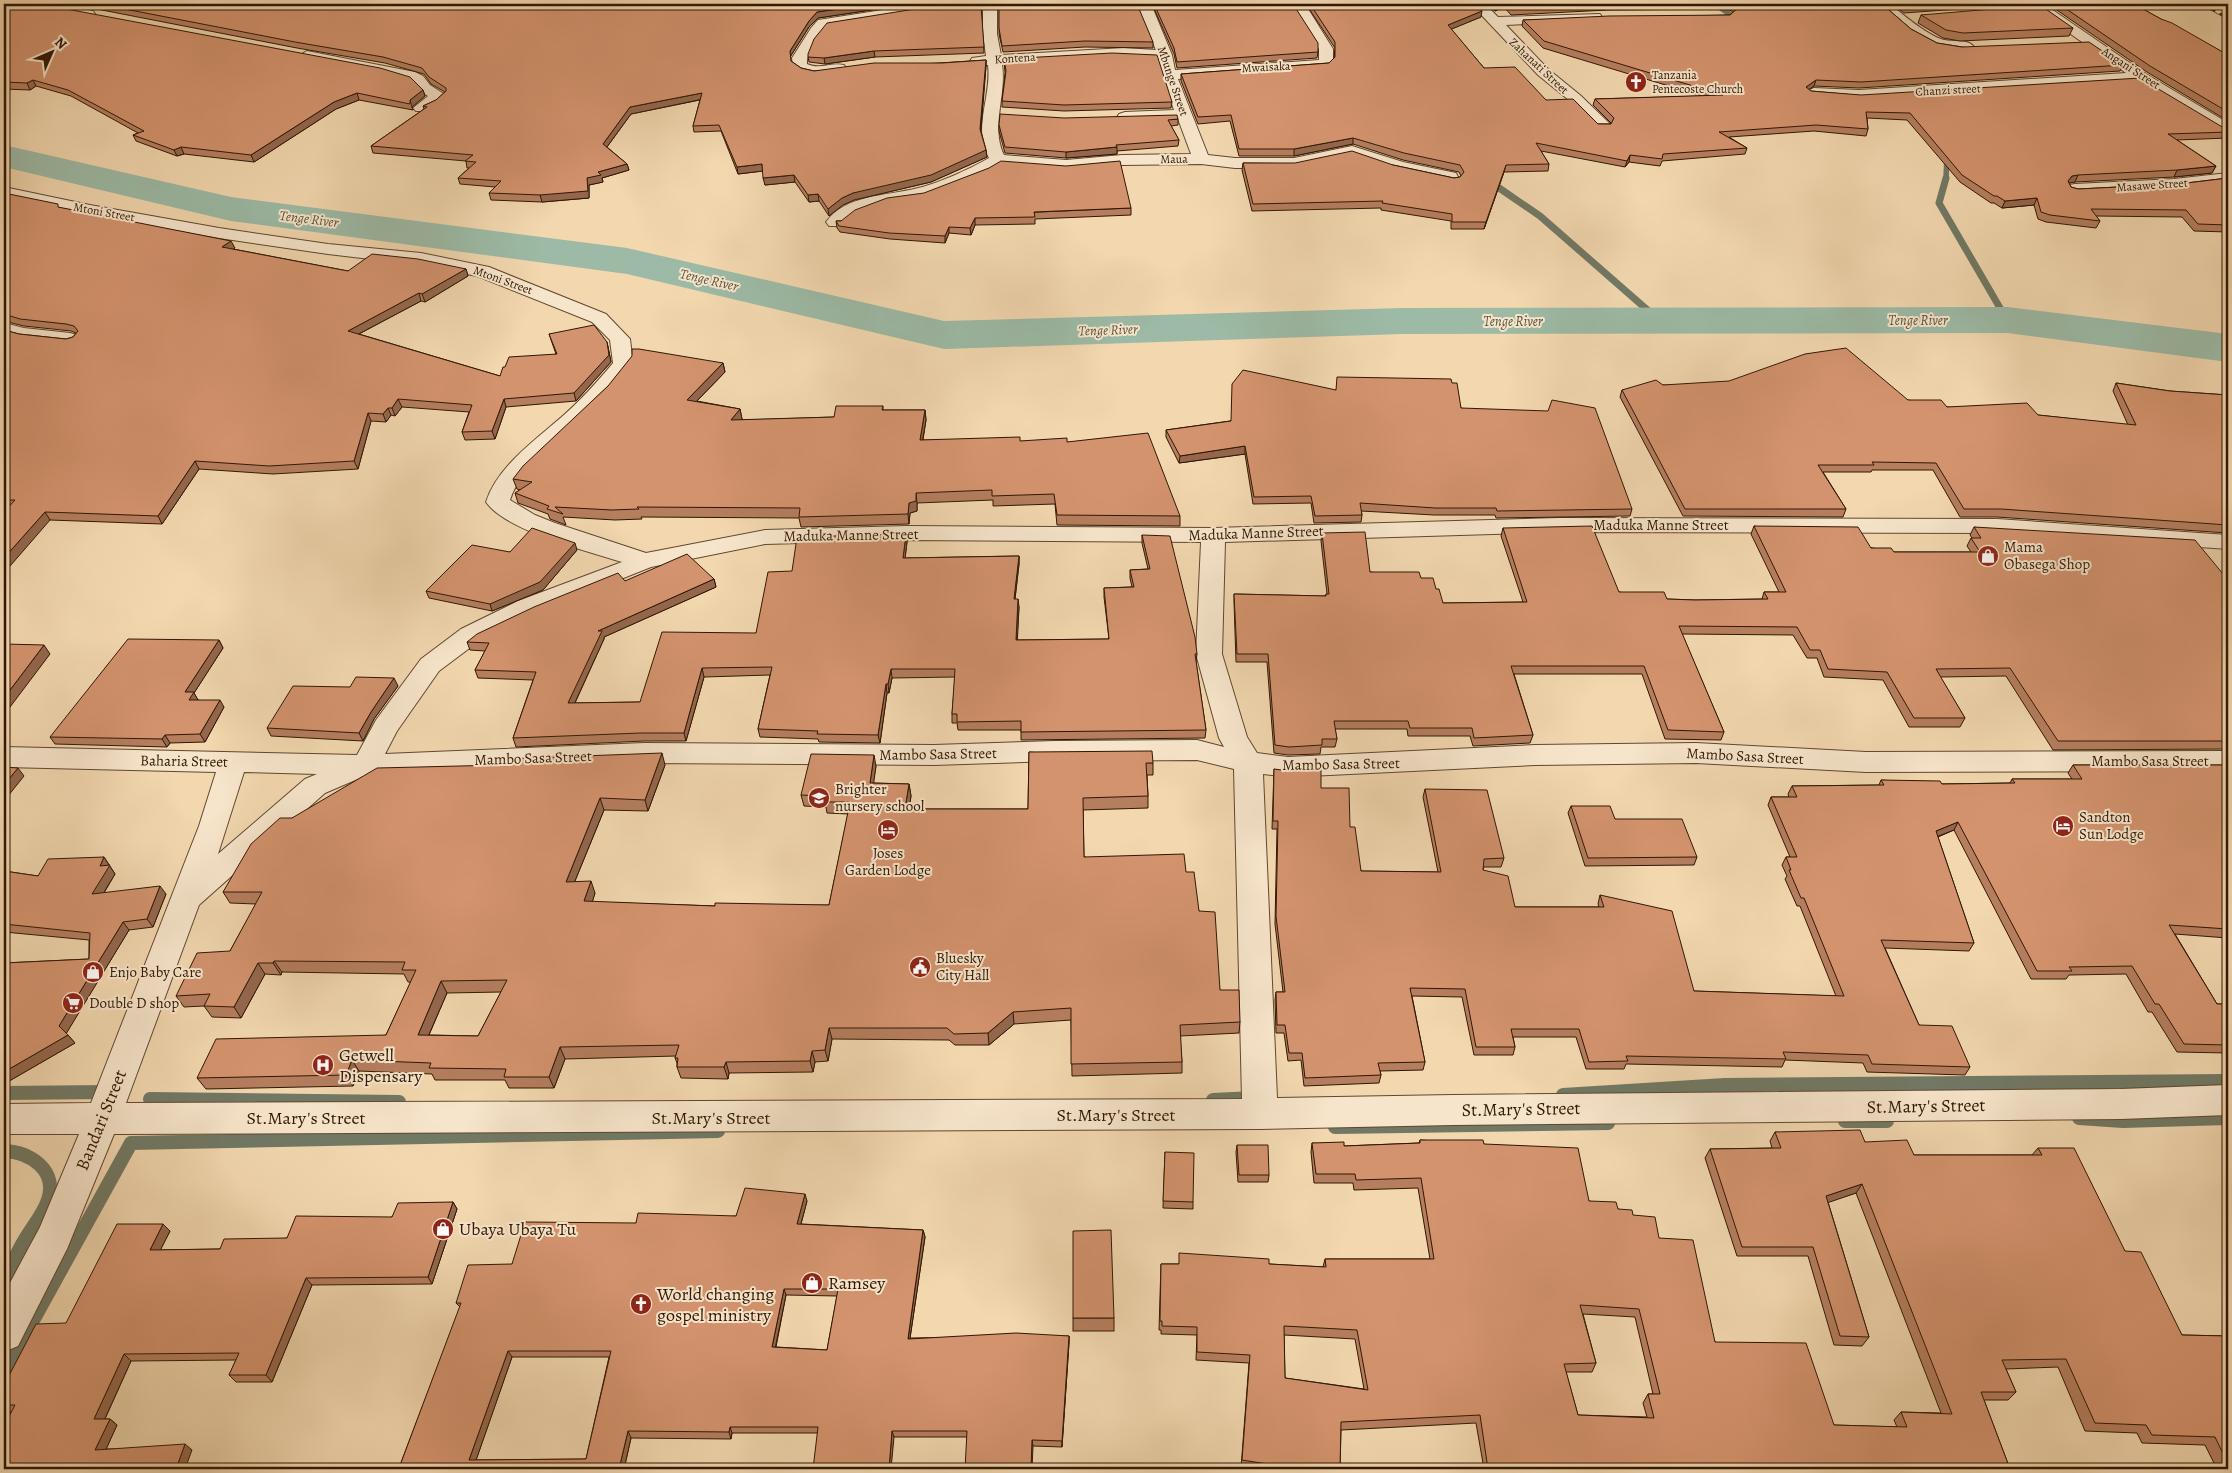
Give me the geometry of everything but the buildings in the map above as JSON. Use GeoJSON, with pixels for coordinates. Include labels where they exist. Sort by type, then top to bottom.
{"type":"FeatureCollection","features":[{"type":"Feature","properties":{"kind":"street"},"geometry":{"type":"LineString","coordinates":[[43,4],[65,10],[103,16]]}},
{"type":"Feature","properties":{"kind":"street"},"geometry":{"type":"LineString","coordinates":[[65,10],[80,4]]}},
{"type":"Feature","properties":{"kind":"street"},"geometry":{"type":"LineString","coordinates":[[836,222],[849,211],[864,204],[884,198],[918,194],[983,169],[998,160],[994,153],[989,131],[997,77],[996,60],[990,34],[990,4]]}},
{"type":"Feature","properties":{"kind":"street"},"geometry":{"type":"LineString","coordinates":[[851,66],[824,71],[806,70],[800,66],[798,58],[807,48],[815,29],[824,23],[899,10],[1009,4]]}},
{"type":"Feature","properties":{"kind":"street","name":"Mbunge Street"},"geometry":{"type":"LineString","coordinates":[[1144,4],[1165,55],[1169,75],[1201,158]]}},
{"type":"Feature","properties":{"kind":"street","name":"Mwaisaka"},"geometry":{"type":"LineString","coordinates":[[1169,75],[1324,64],[1326,62],[1326,49],[1298,4]]}},
{"type":"Feature","properties":{"kind":"street","name":"Zahanati Street"},"geometry":{"type":"LineString","coordinates":[[1478,4],[1543,72],[1575,98],[1603,126]]}},
{"type":"Feature","properties":{"kind":"street"},"geometry":{"type":"LineString","coordinates":[[1882,4],[1899,19],[1936,43],[1979,46]]}},
{"type":"Feature","properties":{"kind":"street"},"geometry":{"type":"LineString","coordinates":[[2208,4],[2228,15]]}},
{"type":"Feature","properties":{"kind":"street","name":"Angani Street"},"geometry":{"type":"LineString","coordinates":[[2032,6],[2091,42],[2141,77],[2228,130]]}},
{"type":"Feature","properties":{"kind":"street"},"geometry":{"type":"LineString","coordinates":[[1494,21],[1608,16]]}},
{"type":"Feature","properties":{"kind":"street"},"geometry":{"type":"LineString","coordinates":[[1899,19],[1919,17]]}},
{"type":"Feature","properties":{"kind":"street"},"geometry":{"type":"LineString","coordinates":[[2063,43],[2091,42]]}},
{"type":"Feature","properties":{"kind":"street","name":"Kontena"},"geometry":{"type":"LineString","coordinates":[[960,62],[1124,52],[1165,55]]}},
{"type":"Feature","properties":{"kind":"street"},"geometry":{"type":"LineString","coordinates":[[296,54],[385,68],[410,75],[418,79],[425,88],[439,96],[421,108]]}},
{"type":"Feature","properties":{"kind":"street","name":"Chanzi street"},"geometry":{"type":"LineString","coordinates":[[1814,93],[1868,94],[2141,77]]}},
{"type":"Feature","properties":{"kind":"street"},"geometry":{"type":"LineString","coordinates":[[992,113],[1011,115]]}},
{"type":"Feature","properties":{"kind":"street"},"geometry":{"type":"LineString","coordinates":[[1106,118],[1184,114]]}},
{"type":"Feature","properties":{"kind":"street","name":"Maua"},"geometry":{"type":"LineString","coordinates":[[998,160],[1066,165],[1122,160],[1201,158],[1235,163],[1294,163],[1349,151],[1453,178]]}},
{"type":"Feature","properties":{"kind":"street","name":"Masawe Street"},"geometry":{"type":"LineString","coordinates":[[2075,189],[2174,184],[2228,178]]}},
{"type":"Feature","properties":{"kind":"street","name":"Mtoni Street"},"geometry":{"type":"LineString","coordinates":[[4,192],[90,210],[219,233],[328,249],[421,259],[482,271],[599,318],[620,339],[623,364],[603,390],[522,465],[498,493],[498,502],[505,509],[536,524],[645,561]]}},
{"type":"Feature","properties":{"kind":"street"},"geometry":{"type":"LineString","coordinates":[[4,329],[24,334],[70,339]]}},
{"type":"Feature","properties":{"kind":"street","name":"Maduka Manne Street"},"geometry":{"type":"LineString","coordinates":[[365,765],[386,727],[430,665],[470,635],[527,607],[645,561],[765,537],[907,533],[1213,536],[1559,525],[1997,526],[2226,544]]}},
{"type":"Feature","properties":{"kind":"street"},"geometry":{"type":"LineString","coordinates":[[1213,536],[1209,654],[1233,738],[1248,762],[1260,1114]]}},
{"type":"Feature","properties":{"kind":"street","name":"Mambo Sasa Street"},"geometry":{"type":"LineString","coordinates":[[365,765],[644,753],[934,755],[1056,751],[1187,750],[1197,750],[1248,762],[1288,767],[1535,755],[1696,753],[1866,762],[2038,760],[2228,761]]}},
{"type":"Feature","properties":{"kind":"street","name":"Baharia Street"},"geometry":{"type":"LineString","coordinates":[[4,756],[365,765]]}},
{"type":"Feature","properties":{"kind":"street","name":"Bandari Street"},"geometry":{"type":"LineString","coordinates":[[4,1333],[54,1237],[103,1118],[214,826],[233,762]]}},
{"type":"Feature","properties":{"kind":"street","name":"Bandari Street"},"geometry":{"type":"LineString","coordinates":[[185,901],[315,786],[365,765]]}},
{"type":"Feature","properties":{"kind":"street","name":"St.Mary's Street"},"geometry":{"type":"LineString","coordinates":[[4,1119],[689,1118],[1260,1114],[1473,1110],[2121,1104],[2228,1100]]}},
{"type":"Feature","properties":{"kind":"waterway"},"geometry":{"type":"LineString","coordinates":[[1715,4],[1741,22]]}},
{"type":"Feature","properties":{"kind":"waterway"},"geometry":{"type":"LineString","coordinates":[[1946,179],[1947,154]]}},
{"type":"Feature","properties":{"kind":"waterway","name":"Tenge River"},"geometry":{"type":"LineString","coordinates":[[4,156],[231,209],[627,261],[944,335],[1403,321],[2007,320],[2228,348]]}},
{"type":"Feature","properties":{"kind":"waterway"},"geometry":{"type":"LineString","coordinates":[[1946,178],[1939,203],[2007,320]]}},
{"type":"Feature","properties":{"kind":"waterway"},"geometry":{"type":"LineString","coordinates":[[1489,181],[1540,216],[1660,321]]}},
{"type":"Feature","properties":{"kind":"waterway"},"geometry":{"type":"LineString","coordinates":[[1563,1095],[1725,1085],[2228,1081]]}},
{"type":"Feature","properties":{"kind":"waterway"},"geometry":{"type":"LineString","coordinates":[[4,1093],[107,1092]]}},
{"type":"Feature","properties":{"kind":"waterway"},"geometry":{"type":"LineString","coordinates":[[1213,1100],[1254,1098]]}},
{"type":"Feature","properties":{"kind":"waterway"},"geometry":{"type":"LineString","coordinates":[[150,1099],[399,1102]]}},
{"type":"Feature","properties":{"kind":"waterway"},"geometry":{"type":"LineString","coordinates":[[2079,1118],[2123,1121],[2228,1118]]}},
{"type":"Feature","properties":{"kind":"waterway"},"geometry":{"type":"LineString","coordinates":[[1845,1121],[1887,1121]]}},
{"type":"Feature","properties":{"kind":"waterway"},"geometry":{"type":"LineString","coordinates":[[1335,1127],[1608,1123]]}},
{"type":"Feature","properties":{"kind":"waterway"},"geometry":{"type":"LineString","coordinates":[[4,1373],[131,1143],[718,1131]]}},
{"type":"Feature","properties":{"kind":"waterway"},"geometry":{"type":"LineString","coordinates":[[4,1151],[23,1155],[40,1165],[49,1180],[50,1189],[46,1205],[21,1246],[4,1283]]}},
{"type":"Feature","properties":{"kind":"railway"},"geometry":{"type":"LineString","coordinates":[[2202,4],[2228,18]]}},
{"type":"Feature","properties":{"kind":"place","name":"Tanzania Pentecoste Church"},"geometry":{"type":"Point","coordinates":[1636,82]}},
{"type":"Feature","properties":{"kind":"place","name":"Mama Obasega Shop"},"geometry":{"type":"Point","coordinates":[1988,556]}},
{"type":"Feature","properties":{"kind":"place","name":"Brighter nursery school"},"geometry":{"type":"Point","coordinates":[819,798]}},
{"type":"Feature","properties":{"kind":"place","name":"Sandton Sun Lodge"},"geometry":{"type":"Point","coordinates":[2063,826]}},
{"type":"Feature","properties":{"kind":"place","name":"Joses Garden Lodge"},"geometry":{"type":"Point","coordinates":[888,830]}},
{"type":"Feature","properties":{"kind":"place","name":"Bluesky City Hall"},"geometry":{"type":"Point","coordinates":[920,967]}},
{"type":"Feature","properties":{"kind":"place","name":"Enjo Baby Care"},"geometry":{"type":"Point","coordinates":[93,972]}},
{"type":"Feature","properties":{"kind":"place","name":"Double D shop"},"geometry":{"type":"Point","coordinates":[73,1003]}},
{"type":"Feature","properties":{"kind":"place","name":"Getwell Dispensary"},"geometry":{"type":"Point","coordinates":[323,1065]}},
{"type":"Feature","properties":{"kind":"place","name":"Ubaya Ubaya Tu"},"geometry":{"type":"Point","coordinates":[443,1229]}},
{"type":"Feature","properties":{"kind":"place","name":"Ramsey"},"geometry":{"type":"Point","coordinates":[812,1283]}},
{"type":"Feature","properties":{"kind":"place","name":"World changing gospel ministry"},"geometry":{"type":"Point","coordinates":[641,1304]}}]}
